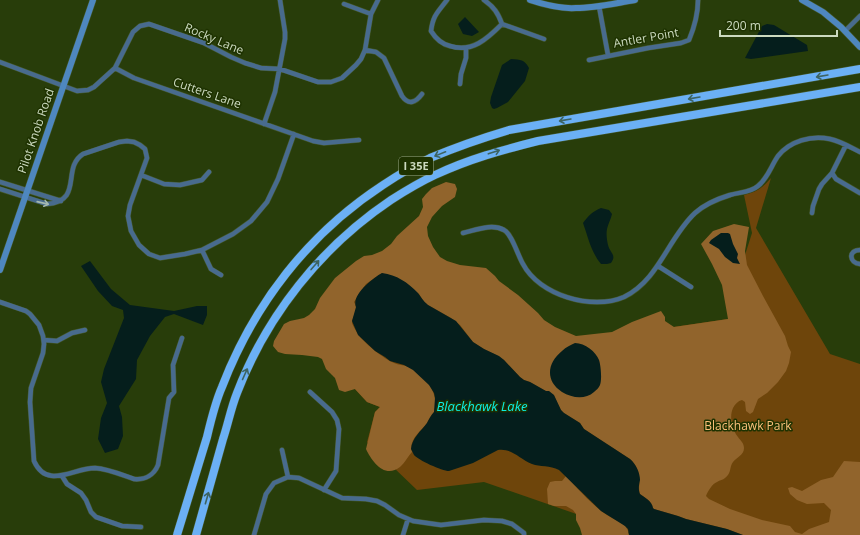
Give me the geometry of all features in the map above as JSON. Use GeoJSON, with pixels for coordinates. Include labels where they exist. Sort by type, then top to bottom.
{"type":"FeatureCollection","features":[{"type":"Feature","properties":{"kind":"highway","name":"I 35E"},"geometry":{"type":"LineString","coordinates":[[177,535],[221,388],[239,346],[253,321],[285,274],[313,242],[339,217],[368,195],[397,176],[429,159],[468,142],[509,130],[860,69]]}},
{"type":"Feature","properties":{"kind":"highway","name":"I 35E"},"geometry":{"type":"LineString","coordinates":[[196,535],[237,394],[253,356],[266,332],[297,287],[319,261],[348,232],[375,211],[434,175],[470,160],[505,149],[538,141],[860,87]]}},
{"type":"Feature","properties":{"kind":"main road","name":"Pilot Knob Road"},"geometry":{"type":"LineString","coordinates":[[0,270],[93,0]]}},
{"type":"Feature","properties":{"kind":"main road"},"geometry":{"type":"LineString","coordinates":[[530,0],[541,4],[558,7],[576,8],[635,0]]}},
{"type":"Feature","properties":{"kind":"main road"},"geometry":{"type":"LineString","coordinates":[[802,0],[823,12],[845,31],[860,47]]}},
{"type":"Feature","properties":{"kind":"street"},"geometry":{"type":"LineString","coordinates":[[264,124],[275,92],[285,39],[280,0]]}},
{"type":"Feature","properties":{"kind":"street","name":"Rocky Lane"},"geometry":{"type":"LineString","coordinates":[[0,62],[77,91],[88,90],[94,87],[115,68],[133,32],[140,26],[149,24],[204,43],[245,63],[261,68],[280,69],[318,82],[332,82],[342,78],[361,59],[365,50],[371,14],[378,0]]}},
{"type":"Feature","properties":{"kind":"street"},"geometry":{"type":"LineString","coordinates":[[447,0],[432,21],[430,31],[435,38],[444,44],[454,48],[466,48],[475,45],[494,33],[502,24]]}},
{"type":"Feature","properties":{"kind":"street"},"geometry":{"type":"LineString","coordinates":[[484,0],[492,6],[499,16],[502,24],[544,39]]}},
{"type":"Feature","properties":{"kind":"street","name":"Antler Point"},"geometry":{"type":"LineString","coordinates":[[589,60],[681,43],[688,40],[693,31],[698,0]]}},
{"type":"Feature","properties":{"kind":"street"},"geometry":{"type":"LineString","coordinates":[[344,4],[371,14]]}},
{"type":"Feature","properties":{"kind":"street"},"geometry":{"type":"LineString","coordinates":[[599,6],[608,56]]}},
{"type":"Feature","properties":{"kind":"street"},"geometry":{"type":"LineString","coordinates":[[845,31],[860,16]]}},
{"type":"Feature","properties":{"kind":"street"},"geometry":{"type":"LineString","coordinates":[[460,84],[461,74],[466,58],[466,48]]}},
{"type":"Feature","properties":{"kind":"street"},"geometry":{"type":"LineString","coordinates":[[365,50],[376,52],[384,58],[405,100],[414,102],[418,100],[422,94]]}},
{"type":"Feature","properties":{"kind":"street","name":"Cutters Lane"},"geometry":{"type":"LineString","coordinates":[[115,68],[134,78],[313,141],[324,142],[360,140]]}},
{"type":"Feature","properties":{"kind":"street"},"geometry":{"type":"LineString","coordinates":[[0,189],[24,198],[47,204],[55,204],[65,198],[69,192],[75,163],[78,157],[118,142],[134,142],[145,149],[146,158],[130,205],[128,216],[131,231],[139,245],[149,254],[160,258],[185,254],[202,250],[233,234],[251,221],[267,202],[278,179],[294,134]]}},
{"type":"Feature","properties":{"kind":"street"},"geometry":{"type":"LineString","coordinates":[[463,233],[488,227],[497,227],[504,230],[514,243],[523,265],[538,282],[556,294],[582,302],[603,302],[623,297],[641,286],[658,266],[682,227],[695,213],[718,199],[731,194],[749,191],[758,187],[766,178],[779,155],[788,147],[797,142],[814,138],[830,139],[838,141],[860,152]]}},
{"type":"Feature","properties":{"kind":"street"},"geometry":{"type":"LineString","coordinates":[[812,213],[813,206],[822,184],[832,173],[846,145]]}},
{"type":"Feature","properties":{"kind":"street"},"geometry":{"type":"LineString","coordinates":[[140,175],[164,184],[180,185],[202,180],[209,172]]}},
{"type":"Feature","properties":{"kind":"street"},"geometry":{"type":"LineString","coordinates":[[832,173],[836,179],[860,193]]}},
{"type":"Feature","properties":{"kind":"street"},"geometry":{"type":"LineString","coordinates":[[0,182],[61,201]]}},
{"type":"Feature","properties":{"kind":"street"},"geometry":{"type":"LineString","coordinates":[[202,250],[211,269],[221,275]]}},
{"type":"Feature","properties":{"kind":"street"},"geometry":{"type":"LineString","coordinates":[[860,250],[854,251],[851,257],[855,263],[860,264]]}},
{"type":"Feature","properties":{"kind":"street"},"geometry":{"type":"LineString","coordinates":[[658,266],[691,287]]}},
{"type":"Feature","properties":{"kind":"street"},"geometry":{"type":"LineString","coordinates":[[0,302],[26,311],[39,325],[42,332],[44,340],[43,353],[30,395],[33,456],[35,463],[41,472],[52,477],[95,468],[108,470],[138,480],[151,476],[158,465],[169,398],[174,392],[173,365],[182,338]]}},
{"type":"Feature","properties":{"kind":"street"},"geometry":{"type":"LineString","coordinates":[[44,340],[57,341],[72,333],[85,330]]}},
{"type":"Feature","properties":{"kind":"street"},"geometry":{"type":"LineString","coordinates":[[310,392],[332,412],[337,420],[339,429],[336,471],[324,490]]}},
{"type":"Feature","properties":{"kind":"street"},"geometry":{"type":"LineString","coordinates":[[282,450],[288,477]]}},
{"type":"Feature","properties":{"kind":"street"},"geometry":{"type":"LineString","coordinates":[[62,476],[67,484],[81,492],[91,512],[96,517],[122,526],[141,527]]}},
{"type":"Feature","properties":{"kind":"street"},"geometry":{"type":"LineString","coordinates":[[254,535],[266,494],[274,483],[288,477],[299,478],[310,482],[342,498],[377,501],[399,515],[413,521],[441,525],[484,520],[502,521],[512,524],[524,533],[524,535]]}},
{"type":"Feature","properties":{"kind":"street"},"geometry":{"type":"LineString","coordinates":[[403,535],[408,519]]}},
{"type":"Feature","properties":{"kind":"green space","name":"Blackhawk Park"},"geometry":{"type":"Polygon","coordinates":[[[771,178],[756,228],[830,354],[860,364],[860,535],[637,535],[484,482],[417,490],[367,442],[375,412],[380,407],[367,402],[320,352],[310,319],[393,251],[536,347],[728,319],[742,277],[739,274],[752,233],[744,195],[759,189],[771,178]]]}},
{"type":"Feature","properties":{"kind":"shaded area"},"geometry":{"type":"Polygon","coordinates":[[[446,182],[455,184],[457,189],[455,197],[442,206],[432,217],[427,227],[428,236],[440,257],[460,265],[486,268],[499,281],[518,295],[544,320],[555,327],[576,336],[612,332],[632,322],[661,311],[665,317],[665,321],[674,327],[728,319],[722,285],[701,244],[713,231],[734,224],[749,227],[745,251],[747,265],[785,336],[791,352],[786,371],[767,393],[758,399],[753,412],[750,414],[746,411],[745,402],[742,400],[734,407],[731,415],[732,423],[736,434],[742,442],[744,450],[742,454],[733,462],[727,476],[713,484],[706,496],[709,499],[730,509],[762,520],[790,526],[795,532],[802,534],[809,529],[829,522],[831,510],[824,503],[807,504],[797,500],[790,494],[788,488],[792,487],[802,491],[821,480],[833,477],[844,461],[860,462],[860,535],[743,535],[727,529],[654,509],[650,501],[640,494],[638,472],[630,459],[584,429],[580,423],[561,410],[554,396],[524,380],[504,360],[473,342],[460,325],[424,302],[419,294],[382,273],[366,284],[354,302],[356,308],[352,324],[369,346],[390,361],[415,370],[426,380],[433,392],[435,405],[434,412],[413,440],[411,448],[412,452],[400,467],[389,471],[384,470],[375,464],[366,449],[375,412],[380,407],[367,402],[355,389],[345,392],[339,390],[335,378],[326,369],[322,359],[318,357],[278,352],[273,346],[274,341],[284,324],[304,318],[315,309],[320,298],[335,278],[364,256],[382,251],[391,244],[397,236],[419,216],[423,207],[422,199],[426,194],[432,188],[446,182]]]}},
{"type":"Feature","properties":{"kind":"shaded area"},"geometry":{"type":"Polygon","coordinates":[[[566,476],[596,507],[624,525],[629,535],[582,535],[576,520],[576,514],[573,510],[566,506],[554,506],[548,504],[547,489],[550,482],[562,481],[566,476]]]}},
{"type":"Feature","properties":{"kind":"water"},"geometry":{"type":"Polygon","coordinates":[[[465,17],[479,32],[472,36],[463,34],[458,24],[465,17]]]}},
{"type":"Feature","properties":{"kind":"water"},"geometry":{"type":"Polygon","coordinates":[[[767,24],[774,25],[807,45],[808,51],[751,59],[745,58],[762,26],[767,24]]]}},
{"type":"Feature","properties":{"kind":"water"},"geometry":{"type":"Polygon","coordinates":[[[511,59],[522,60],[529,68],[525,81],[508,102],[494,109],[490,103],[491,97],[502,65],[511,59]]]}},
{"type":"Feature","properties":{"kind":"water"},"geometry":{"type":"Polygon","coordinates":[[[601,208],[609,210],[612,214],[607,227],[607,235],[608,245],[613,256],[613,260],[611,263],[607,264],[601,264],[595,254],[583,223],[591,214],[601,208]]]}},
{"type":"Feature","properties":{"kind":"water"},"geometry":{"type":"Polygon","coordinates":[[[721,233],[730,234],[738,254],[737,258],[740,264],[733,263],[725,257],[719,249],[709,243],[721,233]]]}},
{"type":"Feature","properties":{"kind":"water"},"geometry":{"type":"Polygon","coordinates":[[[90,261],[111,289],[130,305],[174,311],[197,306],[207,306],[207,315],[203,325],[174,314],[165,317],[150,336],[137,360],[136,379],[119,406],[122,417],[123,436],[118,449],[105,453],[98,439],[101,418],[107,403],[101,382],[104,369],[124,318],[123,310],[112,306],[98,291],[81,266],[90,261]]]}},
{"type":"Feature","properties":{"kind":"water","name":"Blackhawk Lake"},"geometry":{"type":"Polygon","coordinates":[[[382,273],[392,275],[406,282],[428,305],[456,321],[473,342],[499,356],[524,380],[546,391],[549,391],[554,395],[564,413],[580,423],[584,429],[630,459],[636,466],[639,474],[640,494],[650,501],[654,509],[727,529],[743,535],[629,535],[628,529],[625,526],[601,511],[559,470],[552,467],[532,464],[511,452],[503,450],[498,450],[473,463],[449,471],[436,467],[416,457],[411,449],[412,445],[415,438],[434,412],[434,393],[429,385],[413,370],[404,365],[390,361],[375,351],[358,335],[352,321],[356,307],[355,302],[360,292],[368,283],[382,273]]]}},
{"type":"Feature","properties":{"kind":"water"},"geometry":{"type":"Polygon","coordinates":[[[575,343],[586,346],[593,351],[598,357],[600,366],[600,386],[590,395],[583,397],[574,397],[562,392],[553,383],[550,372],[553,361],[557,356],[568,346],[575,343]]]}}]}
